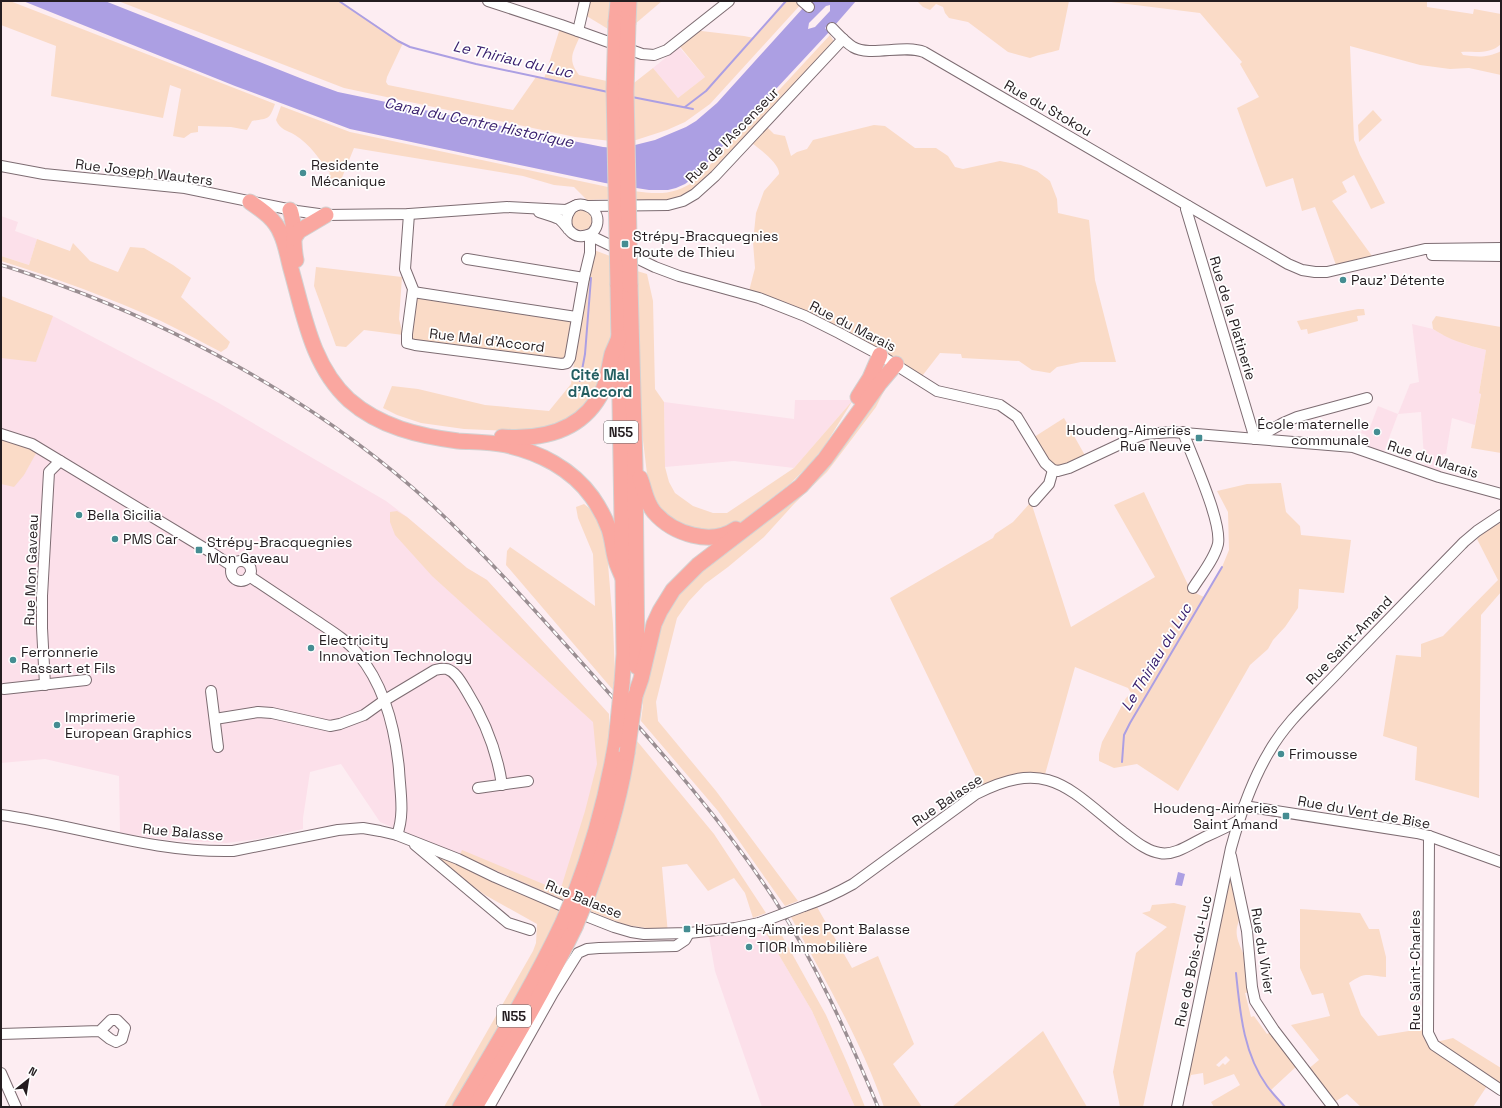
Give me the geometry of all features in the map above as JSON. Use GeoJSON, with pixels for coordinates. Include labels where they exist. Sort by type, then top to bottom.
{"type":"FeatureCollection","features":[{"type":"Feature","properties":{"kind":"highway","name":"N55"},"geometry":{"type":"LineString","coordinates":[[618,1],[622,23]]}},
{"type":"Feature","properties":{"kind":"highway","name":"N55"},"geometry":{"type":"LineString","coordinates":[[475,1107],[539,997],[580,898],[602,858],[614,817],[627,753],[635,696],[638,657],[635,466],[614,90],[622,23],[629,1]]}},
{"type":"Feature","properties":{"kind":"highway"},"geometry":{"type":"LineString","coordinates":[[250,202],[264,211],[288,236],[295,254],[313,324],[327,359],[334,370],[345,385],[366,404],[393,420],[428,430],[458,434],[517,438],[532,438],[559,431],[572,425],[584,416],[595,403],[603,390],[609,373],[612,354],[619,338]]}},
{"type":"Feature","properties":{"kind":"highway"},"geometry":{"type":"LineString","coordinates":[[290,210],[293,218],[288,236],[307,326],[321,362],[330,377],[349,399],[374,418],[390,426],[407,431],[457,440],[520,448],[541,456],[562,468],[592,496],[601,511],[609,529],[617,564],[623,578]]}},
{"type":"Feature","properties":{"kind":"highway"},"geometry":{"type":"LineString","coordinates":[[288,236],[326,215]]}},
{"type":"Feature","properties":{"kind":"highway","name":"N55"},"geometry":{"type":"LineString","coordinates":[[580,898],[589,855],[602,814],[610,777],[616,741],[622,683],[624,654],[619,338],[624,285]]}},
{"type":"Feature","properties":{"kind":"highway"},"geometry":{"type":"LineString","coordinates":[[635,466],[648,502],[654,512],[671,526],[694,535],[707,537],[719,536],[734,530],[792,486],[820,455],[852,408],[870,378],[880,355]]}},
{"type":"Feature","properties":{"kind":"highway"},"geometry":{"type":"LineString","coordinates":[[635,696],[641,679],[654,624],[673,590],[698,565],[801,486],[825,459],[878,384],[896,364]]}},
{"type":"Feature","properties":{"kind":"highway","name":"N55"},"geometry":{"type":"LineString","coordinates":[[460,1107],[545,960],[569,924]]}},
{"type":"Feature","properties":{"kind":"street"},"geometry":{"type":"LineString","coordinates":[[488,1],[642,54],[659,54],[671,48],[729,1]]}},
{"type":"Feature","properties":{"kind":"street"},"geometry":{"type":"LineString","coordinates":[[578,31],[585,1]]}},
{"type":"Feature","properties":{"kind":"street"},"geometry":{"type":"LineString","coordinates":[[832,28],[843,39]]}},
{"type":"Feature","properties":{"kind":"street","name":"Rue du Stokou"},"geometry":{"type":"LineString","coordinates":[[843,39],[853,47],[861,49],[881,50],[912,48],[924,52],[1266,252],[1302,270],[1315,272],[1338,270],[1406,252],[1425,249],[1501,248]]}},
{"type":"Feature","properties":{"kind":"street","name":"Rue de l'Ascenseur"},"geometry":{"type":"LineString","coordinates":[[588,206],[668,205],[683,201],[695,194],[715,176],[843,39]]}},
{"type":"Feature","properties":{"kind":"street","name":"Rue Joseph Wauters"},"geometry":{"type":"LineString","coordinates":[[1,166],[44,174],[185,188],[290,210],[326,215],[409,214],[507,207],[566,210],[577,205]]}},
{"type":"Feature","properties":{"kind":"street"},"geometry":{"type":"LineString","coordinates":[[587,236],[575,235],[568,230],[566,225],[567,215],[573,207],[577,205],[588,206],[595,212],[597,224],[587,236],[590,253]]}},
{"type":"Feature","properties":{"kind":"street","name":"Rue de l'Ascenseur"},"geometry":{"type":"LineString","coordinates":[[597,224],[602,215],[620,206]]}},
{"type":"Feature","properties":{"kind":"street","name":"Rue Joseph Wauters"},"geometry":{"type":"LineString","coordinates":[[522,207],[560,220],[568,230]]}},
{"type":"Feature","properties":{"kind":"street","name":"Rue de la Platinerie"},"geometry":{"type":"LineString","coordinates":[[1192,208],[1186,209],[1255,439]]}},
{"type":"Feature","properties":{"kind":"street","name":"Rue Mal d'Accord"},"geometry":{"type":"LineString","coordinates":[[409,214],[405,269],[406,274],[413,285],[413,292],[407,343],[415,345],[562,364],[567,363],[570,358],[576,317],[590,253]]}},
{"type":"Feature","properties":{"kind":"street","name":"Rue du Marais"},"geometry":{"type":"LineString","coordinates":[[597,224],[596,229],[598,234],[610,245]]}},
{"type":"Feature","properties":{"kind":"street","name":"Rue du Marais"},"geometry":{"type":"LineString","coordinates":[[587,236],[610,245],[659,269],[778,305],[833,330],[880,355],[937,391],[1000,405],[1017,417],[1045,463],[1054,470],[1058,471],[1069,468],[1131,439],[1146,434],[1183,432],[1353,447],[1440,477],[1501,494]]}},
{"type":"Feature","properties":{"kind":"street"},"geometry":{"type":"LineString","coordinates":[[590,253],[596,245],[610,245]]}},
{"type":"Feature","properties":{"kind":"street"},"geometry":{"type":"LineString","coordinates":[[1406,252],[1432,255],[1501,256]]}},
{"type":"Feature","properties":{"kind":"street"},"geometry":{"type":"LineString","coordinates":[[467,259],[584,278]]}},
{"type":"Feature","properties":{"kind":"street"},"geometry":{"type":"LineString","coordinates":[[413,292],[576,317]]}},
{"type":"Feature","properties":{"kind":"street"},"geometry":{"type":"LineString","coordinates":[[1255,439],[1297,417],[1367,398]]}},
{"type":"Feature","properties":{"kind":"street"},"geometry":{"type":"LineString","coordinates":[[1183,432],[1211,506],[1218,536],[1216,550],[1194,588]]}},
{"type":"Feature","properties":{"kind":"street"},"geometry":{"type":"LineString","coordinates":[[1,434],[32,444],[202,546],[232,566]]}},
{"type":"Feature","properties":{"kind":"street","name":"Rue Mon Gaveau"},"geometry":{"type":"LineString","coordinates":[[46,685],[42,628],[42,602],[49,472],[60,461]]}},
{"type":"Feature","properties":{"kind":"street"},"geometry":{"type":"LineString","coordinates":[[1034,501],[1049,484],[1054,470]]}},
{"type":"Feature","properties":{"kind":"street","name":"Rue Saint-Amand"},"geometry":{"type":"LineString","coordinates":[[1238,821],[1269,752],[1291,721],[1464,542],[1477,531],[1501,515]]}},
{"type":"Feature","properties":{"kind":"street"},"geometry":{"type":"LineString","coordinates":[[237,562],[246,562],[250,567],[249,576],[244,580],[238,580],[233,576],[231,570],[232,566],[237,562]]}},
{"type":"Feature","properties":{"kind":"street"},"geometry":{"type":"LineString","coordinates":[[249,576],[337,635],[358,653],[366,665],[385,700],[391,721],[398,760],[402,815],[400,826],[396,835]]}},
{"type":"Feature","properties":{"kind":"street"},"geometry":{"type":"LineString","coordinates":[[215,719],[258,712],[272,712],[330,726],[349,722],[364,715],[385,700],[435,670],[441,668],[447,669],[453,672],[459,679],[488,730],[500,770],[502,785]]}},
{"type":"Feature","properties":{"kind":"street"},"geometry":{"type":"LineString","coordinates":[[4,689],[86,680]]}},
{"type":"Feature","properties":{"kind":"street"},"geometry":{"type":"LineString","coordinates":[[211,691],[218,747]]}},
{"type":"Feature","properties":{"kind":"street","name":"Rue Balasse"},"geometry":{"type":"LineString","coordinates":[[1,815],[137,843],[216,851],[233,850],[338,830],[363,828],[380,831],[396,835],[458,859],[495,877],[614,927],[644,934],[689,933],[735,928],[759,923],[834,895],[853,884],[976,794],[996,784],[1022,777],[1044,778],[1059,783],[1141,845],[1160,853],[1168,853],[1180,849],[1238,821]]}},
{"type":"Feature","properties":{"kind":"street"},"geometry":{"type":"LineString","coordinates":[[478,788],[528,781]]}},
{"type":"Feature","properties":{"kind":"street","name":"Rue du Vent de Bise"},"geometry":{"type":"LineString","coordinates":[[1244,806],[1429,836],[1501,862]]}},
{"type":"Feature","properties":{"kind":"street","name":"Rue de Bois-du-Luc"},"geometry":{"type":"LineString","coordinates":[[1177,1107],[1231,848],[1238,821]]}},
{"type":"Feature","properties":{"kind":"street","name":"Rue Saint-Charles"},"geometry":{"type":"LineString","coordinates":[[1429,836],[1428,1033],[1434,1046],[1501,1090]]}},
{"type":"Feature","properties":{"kind":"street","name":"Rue Balasse"},"geometry":{"type":"LineString","coordinates":[[409,840],[508,922],[530,930]]}},
{"type":"Feature","properties":{"kind":"street","name":"Rue du Vivier"},"geometry":{"type":"LineString","coordinates":[[1231,848],[1247,931],[1252,987],[1255,1001],[1274,1030],[1333,1107]]}},
{"type":"Feature","properties":{"kind":"street"},"geometry":{"type":"LineString","coordinates":[[489,1107],[553,993],[578,953],[587,949],[599,948],[676,946],[685,940],[689,933]]}},
{"type":"Feature","properties":{"kind":"street"},"geometry":{"type":"LineString","coordinates":[[1,1034],[100,1031]]}},
{"type":"Feature","properties":{"kind":"street"},"geometry":{"type":"LineString","coordinates":[[1,1073],[16,1107]]}},
{"type":"Feature","properties":{"kind":"shaded area"},"geometry":{"type":"Polygon","coordinates":[[[1,1],[10,1],[275,104],[267,118],[252,121],[247,130],[231,127],[198,126],[198,132],[191,133],[184,138],[173,136],[181,89],[170,85],[163,118],[51,96],[56,46],[1,25],[1,1]]]}},
{"type":"Feature","properties":{"kind":"shaded area"},"geometry":{"type":"Polygon","coordinates":[[[118,1],[339,1],[403,43],[387,77],[386,82],[388,85],[513,110],[536,77],[544,79],[561,25],[580,36],[572,56],[573,65],[579,75],[630,86],[653,68],[678,98],[705,77],[677,43],[693,30],[754,38],[786,1],[803,2],[710,104],[685,122],[667,130],[636,140],[620,142],[575,137],[344,88],[118,1]]]}},
{"type":"Feature","properties":{"kind":"shaded area"},"geometry":{"type":"Polygon","coordinates":[[[588,1],[610,1],[608,29],[585,15],[588,1]]]}},
{"type":"Feature","properties":{"kind":"shaded area"},"geometry":{"type":"Polygon","coordinates":[[[636,1],[662,1],[635,24],[636,1]]]}},
{"type":"Feature","properties":{"kind":"shaded area"},"geometry":{"type":"Polygon","coordinates":[[[917,1],[1069,1],[1059,50],[1030,58],[1008,52],[968,22],[949,18],[943,7],[936,4],[930,10],[923,7],[917,1]]]}},
{"type":"Feature","properties":{"kind":"shaded area"},"geometry":{"type":"Polygon","coordinates":[[[1103,1],[1427,1],[1427,7],[1473,14],[1474,9],[1501,14],[1501,44],[1492,50],[1482,52],[1461,52],[1463,55],[1482,56],[1492,55],[1501,51],[1501,75],[1469,68],[1450,69],[1420,65],[1350,46],[1354,140],[1360,155],[1385,203],[1371,209],[1354,175],[1342,182],[1347,192],[1332,201],[1372,256],[1336,265],[1315,207],[1302,211],[1293,178],[1266,187],[1237,108],[1259,97],[1240,64],[1242,62],[1200,13],[1103,1]]]}},
{"type":"Feature","properties":{"kind":"shaded area"},"geometry":{"type":"Polygon","coordinates":[[[830,35],[835,43],[764,124],[774,134],[785,136],[791,156],[797,152],[807,149],[813,140],[874,125],[885,126],[915,148],[936,148],[948,156],[955,167],[963,169],[1000,161],[1021,165],[1037,171],[1050,181],[1057,199],[1058,213],[1089,220],[1095,280],[1116,362],[1081,362],[1057,367],[1050,373],[1032,370],[1019,361],[962,358],[961,354],[940,353],[919,380],[896,364],[748,295],[755,268],[753,242],[756,213],[764,191],[779,174],[776,165],[772,160],[748,140],[683,201],[633,206],[633,191],[666,193],[680,189],[696,180],[830,35]]]}},
{"type":"Feature","properties":{"kind":"shaded area"},"geometry":{"type":"Polygon","coordinates":[[[679,47],[705,77],[678,98],[653,68],[679,47]]]}},
{"type":"Feature","properties":{"kind":"shaded area"},"geometry":{"type":"Polygon","coordinates":[[[281,106],[350,132],[608,187],[608,199],[587,200],[574,187],[554,185],[523,176],[354,148],[341,180],[335,181],[328,175],[330,173],[314,152],[295,135],[282,128],[278,123],[276,120],[281,106]]]}},
{"type":"Feature","properties":{"kind":"shaded area"},"geometry":{"type":"Polygon","coordinates":[[[1373,110],[1382,120],[1359,142],[1358,125],[1373,110]]]}},
{"type":"Feature","properties":{"kind":"shaded area"},"geometry":{"type":"Polygon","coordinates":[[[582,208],[590,211],[593,219],[590,227],[582,230],[574,227],[571,219],[574,211],[582,208]]]}},
{"type":"Feature","properties":{"kind":"shaded area"},"geometry":{"type":"Polygon","coordinates":[[[1,216],[18,222],[15,231],[37,239],[29,265],[1,256],[1,216]]]}},
{"type":"Feature","properties":{"kind":"shaded area"},"geometry":{"type":"Polygon","coordinates":[[[37,239],[70,251],[73,243],[90,261],[118,272],[130,247],[144,248],[173,265],[191,278],[181,297],[230,342],[227,348],[221,352],[161,321],[122,304],[62,281],[1,261],[1,256],[29,265],[37,239]]]}},
{"type":"Feature","properties":{"kind":"shaded area"},"geometry":{"type":"Polygon","coordinates":[[[594,250],[610,256],[611,326],[605,375],[587,405],[563,423],[529,432],[464,429],[421,423],[397,415],[383,408],[392,386],[418,389],[485,405],[549,411],[571,384],[581,314],[594,250]]]}},
{"type":"Feature","properties":{"kind":"shaded area"},"geometry":{"type":"Polygon","coordinates":[[[316,267],[402,277],[399,319],[403,335],[364,330],[346,347],[336,346],[314,286],[316,267]]]}},
{"type":"Feature","properties":{"kind":"shaded area"},"geometry":{"type":"Polygon","coordinates":[[[637,271],[647,274],[653,301],[655,389],[664,402],[665,467],[669,482],[675,493],[693,506],[713,513],[727,513],[794,468],[853,400],[824,447],[807,467],[791,483],[734,527],[706,531],[687,527],[671,520],[659,508],[649,491],[639,406],[637,271]]]}},
{"type":"Feature","properties":{"kind":"shaded area"},"geometry":{"type":"Polygon","coordinates":[[[1,296],[53,316],[217,402],[386,501],[467,568],[487,580],[609,714],[610,747],[573,887],[567,893],[564,900],[380,822],[341,764],[310,772],[303,818],[303,829],[258,839],[226,843],[168,840],[120,833],[119,776],[45,759],[1,763],[1,296]]]}},
{"type":"Feature","properties":{"kind":"shaded area"},"geometry":{"type":"Polygon","coordinates":[[[1,296],[53,316],[36,362],[1,358],[1,296]]]}},
{"type":"Feature","properties":{"kind":"shaded area"},"geometry":{"type":"Polygon","coordinates":[[[417,297],[571,321],[567,354],[560,361],[413,342],[410,334],[417,297]]]}},
{"type":"Feature","properties":{"kind":"shaded area"},"geometry":{"type":"Polygon","coordinates":[[[1364,309],[1365,315],[1357,316],[1358,321],[1308,334],[1307,329],[1301,330],[1297,321],[1364,309]]]}},
{"type":"Feature","properties":{"kind":"shaded area"},"geometry":{"type":"Polygon","coordinates":[[[1436,316],[1501,327],[1501,453],[1471,448],[1481,394],[1479,393],[1486,350],[1452,339],[1433,329],[1432,322],[1436,316]]]}},
{"type":"Feature","properties":{"kind":"shaded area"},"geometry":{"type":"Polygon","coordinates":[[[1412,324],[1433,329],[1467,345],[1486,350],[1479,393],[1481,393],[1475,425],[1452,418],[1446,454],[1443,454],[1439,477],[1425,473],[1421,412],[1398,414],[1410,384],[1419,382],[1412,324]]]}},
{"type":"Feature","properties":{"kind":"shaded area"},"geometry":{"type":"Polygon","coordinates":[[[891,377],[876,407],[827,472],[794,504],[764,537],[705,584],[689,601],[677,618],[656,702],[658,721],[716,791],[798,901],[785,906],[718,811],[641,721],[643,705],[641,696],[652,646],[677,591],[794,494],[891,377]]]}},
{"type":"Feature","properties":{"kind":"shaded area"},"geometry":{"type":"Polygon","coordinates":[[[795,400],[853,400],[794,468],[734,461],[665,467],[664,402],[794,419],[795,400]]]}},
{"type":"Feature","properties":{"kind":"shaded area","name":"École maternelle communale"},"geometry":{"type":"Polygon","coordinates":[[[1378,406],[1398,414],[1382,457],[1361,449],[1366,435],[1361,433],[1363,428],[1369,430],[1378,406]]]}},
{"type":"Feature","properties":{"kind":"shaded area"},"geometry":{"type":"Polygon","coordinates":[[[1064,418],[1087,459],[1058,471],[1031,439],[1064,418]]]}},
{"type":"Feature","properties":{"kind":"shaded area"},"geometry":{"type":"Polygon","coordinates":[[[1,434],[39,448],[24,475],[14,487],[1,484],[1,434]]]}},
{"type":"Feature","properties":{"kind":"shaded area"},"geometry":{"type":"Polygon","coordinates":[[[1281,483],[1286,512],[1300,526],[1301,535],[1351,540],[1344,593],[1299,589],[1298,608],[1285,627],[1273,640],[1268,649],[1250,665],[1178,791],[1137,764],[1114,768],[1099,761],[1102,742],[1126,698],[1131,693],[1128,688],[1075,667],[1044,778],[983,791],[890,598],[993,538],[995,534],[1013,522],[1031,502],[1071,627],[1155,577],[1114,505],[1144,492],[1191,591],[1204,597],[1222,567],[1229,550],[1228,512],[1217,491],[1247,484],[1281,483]]]}},
{"type":"Feature","properties":{"kind":"shaded area"},"geometry":{"type":"Polygon","coordinates":[[[584,504],[593,511],[606,540],[613,624],[615,675],[613,690],[506,565],[507,551],[510,547],[595,606],[593,554],[578,518],[576,507],[584,504]]]}},
{"type":"Feature","properties":{"kind":"shaded area"},"geometry":{"type":"Polygon","coordinates":[[[397,511],[407,517],[467,568],[487,580],[609,714],[610,747],[602,793],[573,887],[567,893],[564,900],[460,855],[462,850],[560,891],[585,811],[597,764],[593,722],[432,576],[395,535],[390,522],[390,512],[397,511]]]}},
{"type":"Feature","properties":{"kind":"shaded area"},"geometry":{"type":"Polygon","coordinates":[[[1501,523],[1501,592],[1481,615],[1479,798],[1415,780],[1417,747],[1383,736],[1396,655],[1421,657],[1421,644],[1443,636],[1498,580],[1477,539],[1489,528],[1501,523]]]}},
{"type":"Feature","properties":{"kind":"shaded area"},"geometry":{"type":"Polygon","coordinates":[[[637,741],[714,834],[766,913],[753,918],[745,893],[734,878],[708,891],[687,864],[662,867],[668,934],[654,929],[625,925],[590,911],[629,781],[637,741]]]}},
{"type":"Feature","properties":{"kind":"shaded area"},"geometry":{"type":"Polygon","coordinates":[[[436,854],[560,908],[543,953],[455,1107],[444,1107],[533,951],[536,943],[537,924],[485,895],[434,857],[436,854]]]}},
{"type":"Feature","properties":{"kind":"shaded area"},"geometry":{"type":"Polygon","coordinates":[[[1230,874],[1243,910],[1238,922],[1237,936],[1243,953],[1249,952],[1253,992],[1245,993],[1251,1017],[1254,1016],[1267,1034],[1274,1030],[1299,1064],[1271,1090],[1285,1107],[1214,1107],[1211,1102],[1240,1085],[1234,1074],[1204,1085],[1203,1073],[1191,1075],[1188,1086],[1182,1084],[1230,874]],[[1226,1056],[1216,1065],[1219,1067],[1223,1063],[1225,1065],[1230,1060],[1226,1056]]]}},
{"type":"Feature","properties":{"kind":"shaded area"},"geometry":{"type":"Polygon","coordinates":[[[1174,903],[1186,906],[1143,1107],[1120,1107],[1113,1072],[1136,953],[1167,927],[1142,913],[1150,911],[1152,905],[1174,903]]]}},
{"type":"Feature","properties":{"kind":"shaded area"},"geometry":{"type":"Polygon","coordinates":[[[817,907],[852,968],[878,956],[914,1044],[893,1064],[922,1107],[884,1107],[875,1082],[853,1034],[791,917],[817,907]]]}},
{"type":"Feature","properties":{"kind":"shaded area"},"geometry":{"type":"Polygon","coordinates":[[[1300,909],[1360,913],[1369,929],[1379,929],[1386,957],[1386,977],[1367,975],[1355,979],[1349,983],[1361,1015],[1378,1036],[1427,1028],[1432,1043],[1453,1038],[1501,1068],[1501,1090],[1489,1083],[1473,1107],[1361,1107],[1347,1094],[1333,1103],[1307,1070],[1319,1060],[1291,1025],[1330,1016],[1323,993],[1312,995],[1300,968],[1300,909]]]}},
{"type":"Feature","properties":{"kind":"shaded area"},"geometry":{"type":"Polygon","coordinates":[[[775,923],[826,1015],[865,1107],[855,1107],[812,1011],[763,928],[775,923]]]}},
{"type":"Feature","properties":{"kind":"shaded area"},"geometry":{"type":"Polygon","coordinates":[[[750,926],[763,928],[812,1011],[855,1107],[762,1107],[715,971],[708,931],[750,926]]]}},
{"type":"Feature","properties":{"kind":"shaded area"},"geometry":{"type":"Polygon","coordinates":[[[1043,1031],[1087,1107],[952,1107],[1043,1031]]]}},
{"type":"Feature","properties":{"kind":"water","name":"Canal du Centre Historique"},"geometry":{"type":"Polygon","coordinates":[[[23,1],[105,1],[338,92],[573,141],[616,148],[655,140],[686,127],[696,121],[717,103],[803,8],[808,13],[814,7],[809,1],[856,1],[835,25],[831,22],[825,28],[829,32],[693,178],[676,188],[668,190],[649,190],[605,183],[350,129],[235,86],[23,1]]]}},
{"type":"Feature","properties":{"kind":"water"},"geometry":{"type":"Polygon","coordinates":[[[1178,872],[1185,874],[1182,886],[1175,885],[1178,872]]]}},
{"type":"Feature","properties":{"kind":"pier"},"geometry":{"type":"Polygon","coordinates":[[[830,5],[830,11],[815,27],[808,29],[809,23],[826,6],[830,5]]]}},
{"type":"Feature","properties":{"kind":"waterway","name":"Le Thiriau du Luc"},"geometry":{"type":"LineString","coordinates":[[339,1],[398,41],[410,47],[476,64],[608,92]]}},
{"type":"Feature","properties":{"kind":"waterway"},"geometry":{"type":"LineString","coordinates":[[685,107],[706,91],[786,1]]}},
{"type":"Feature","properties":{"kind":"waterway","name":"Le Thiriau du Luc"},"geometry":{"type":"LineString","coordinates":[[632,97],[693,109]]}},
{"type":"Feature","properties":{"kind":"waterway"},"geometry":{"type":"LineString","coordinates":[[580,381],[585,354],[591,278]]}},
{"type":"Feature","properties":{"kind":"waterway","name":"Le Thiriau du Luc"},"geometry":{"type":"LineString","coordinates":[[1122,762],[1124,735],[1130,723],[1222,567]]}},
{"type":"Feature","properties":{"kind":"waterway","name":"Le Thiriau du Luc"},"geometry":{"type":"LineString","coordinates":[[1236,973],[1241,1017],[1253,1060],[1267,1086],[1285,1107]]}},
{"type":"Feature","properties":{"kind":"railway"},"geometry":{"type":"LineString","coordinates":[[1,265],[64,286],[131,313],[223,358],[311,411],[353,441],[394,472],[453,525],[514,588],[640,728],[710,811],[754,869],[804,949],[843,1027],[878,1107]]}},
{"type":"Feature","properties":{"kind":"place","name":"Residente Mécanique"},"geometry":{"type":"Point","coordinates":[303,173]}},
{"type":"Feature","properties":{"kind":"place","name":"Strépy-Bracquegnies Route de Thieu"},"geometry":{"type":"Point","coordinates":[625,244]}},
{"type":"Feature","properties":{"kind":"place","name":"Pauz' Détente"},"geometry":{"type":"Point","coordinates":[1343,280]}},
{"type":"Feature","properties":{"kind":"place","name":"École maternelle communale"},"geometry":{"type":"Point","coordinates":[1377,432]}},
{"type":"Feature","properties":{"kind":"place","name":"Houdeng-Aimeries Rue Neuve"},"geometry":{"type":"Point","coordinates":[1199,438]}},
{"type":"Feature","properties":{"kind":"place","name":"Bella Sicilia"},"geometry":{"type":"Point","coordinates":[79,515]}},
{"type":"Feature","properties":{"kind":"place","name":"PMS Car"},"geometry":{"type":"Point","coordinates":[115,539]}},
{"type":"Feature","properties":{"kind":"place","name":"Strépy-Bracquegnies Mon Gaveau"},"geometry":{"type":"Point","coordinates":[199,550]}},
{"type":"Feature","properties":{"kind":"place","name":"Electricity Innovation Technology"},"geometry":{"type":"Point","coordinates":[311,648]}},
{"type":"Feature","properties":{"kind":"place","name":"Ferronnerie Rassart et Fils"},"geometry":{"type":"Point","coordinates":[13,660]}},
{"type":"Feature","properties":{"kind":"place","name":"Imprimerie European Graphics"},"geometry":{"type":"Point","coordinates":[57,725]}},
{"type":"Feature","properties":{"kind":"place","name":"Frimousse"},"geometry":{"type":"Point","coordinates":[1281,754]}},
{"type":"Feature","properties":{"kind":"place","name":"Houdeng-Aimeries Saint Amand"},"geometry":{"type":"Point","coordinates":[1286,816]}},
{"type":"Feature","properties":{"kind":"place","name":"Houdeng-Aimeries Pont Balasse"},"geometry":{"type":"Point","coordinates":[687,929]}},
{"type":"Feature","properties":{"kind":"place","name":"TIOR Immobilière"},"geometry":{"type":"Point","coordinates":[749,947]}},
{"type":"Feature","properties":{"kind":"district","name":"Cité Mal d'Accord"},"geometry":{"type":"Point","coordinates":[600,382]}}]}
